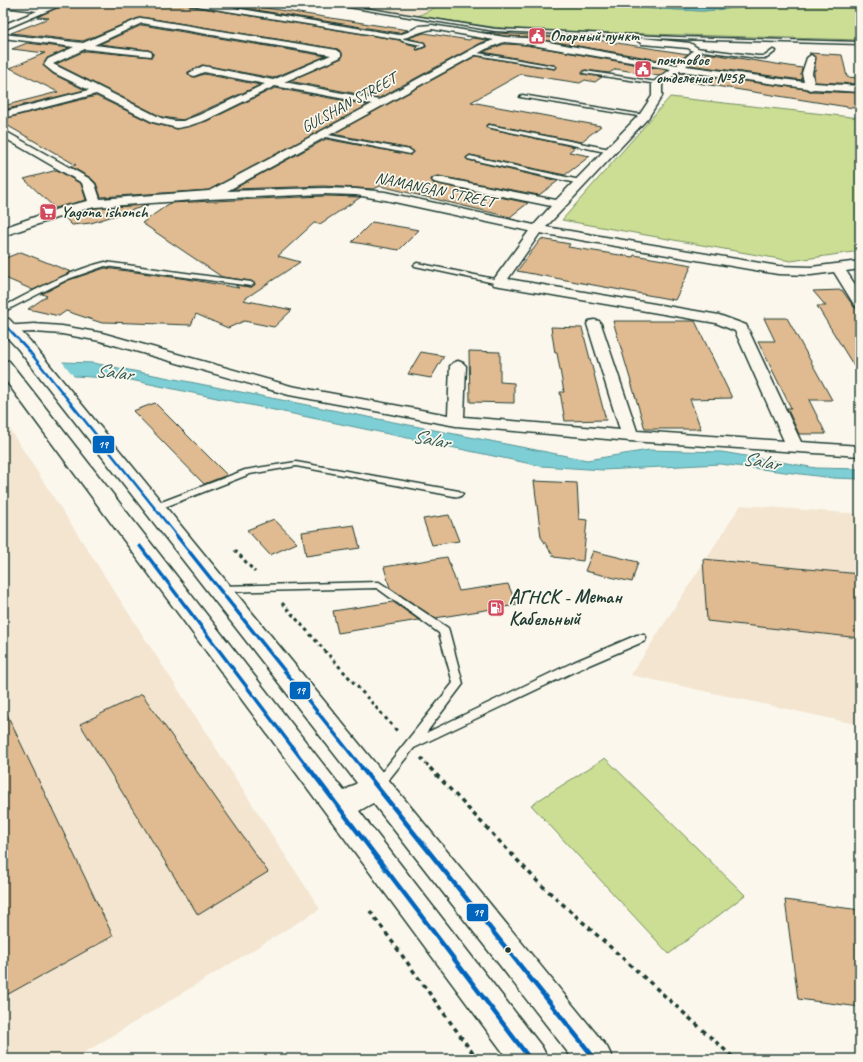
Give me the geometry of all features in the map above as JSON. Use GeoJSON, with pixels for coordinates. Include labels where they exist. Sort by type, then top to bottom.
{"type":"FeatureCollection","features":[{"type":"Feature","properties":{"kind":"main road"},"geometry":{"type":"LineString","coordinates":[[5,328],[24,345],[595,1059]]}},
{"type":"Feature","properties":{"kind":"main road"},"geometry":{"type":"LineString","coordinates":[[3,365],[530,1059]]}},
{"type":"Feature","properties":{"kind":"main road"},"geometry":{"type":"LineString","coordinates":[[340,808],[376,787]]}},
{"type":"Feature","properties":{"kind":"street"},"geometry":{"type":"LineString","coordinates":[[3,28],[62,3]]}},
{"type":"Feature","properties":{"kind":"street"},"geometry":{"type":"LineString","coordinates":[[190,3],[399,37],[411,34],[422,28],[432,27],[504,40],[526,41],[810,87],[860,89]]}},
{"type":"Feature","properties":{"kind":"street"},"geometry":{"type":"LineString","coordinates":[[3,5],[47,9]]}},
{"type":"Feature","properties":{"kind":"street"},"geometry":{"type":"LineString","coordinates":[[142,20],[329,52],[338,55],[274,82],[212,113],[185,124],[177,125],[168,124],[157,120],[57,71],[48,65],[51,61],[142,20]]}},
{"type":"Feature","properties":{"kind":"street"},"geometry":{"type":"LineString","coordinates":[[3,36],[148,54]]}},
{"type":"Feature","properties":{"kind":"street","name":"GULSHAN STREET"},"geometry":{"type":"LineString","coordinates":[[209,195],[323,135],[483,46],[504,40]]}},
{"type":"Feature","properties":{"kind":"street"},"geometry":{"type":"LineString","coordinates":[[642,41],[690,46],[698,52],[658,83],[657,96],[644,116],[559,204],[537,229],[499,282],[719,318],[741,328],[795,447]]}},
{"type":"Feature","properties":{"kind":"street"},"geometry":{"type":"LineString","coordinates":[[810,87],[807,73],[811,58]]}},
{"type":"Feature","properties":{"kind":"street"},"geometry":{"type":"LineString","coordinates":[[194,73],[203,69],[380,103]]}},
{"type":"Feature","properties":{"kind":"street"},"geometry":{"type":"LineString","coordinates":[[3,115],[97,91]]}},
{"type":"Feature","properties":{"kind":"street"},"geometry":{"type":"LineString","coordinates":[[3,133],[86,181],[89,184],[95,203]]}},
{"type":"Feature","properties":{"kind":"street"},"geometry":{"type":"LineString","coordinates":[[438,180],[559,204]]}},
{"type":"Feature","properties":{"kind":"street","name":"NAMANGAN STREET"},"geometry":{"type":"LineString","coordinates":[[3,232],[70,209],[95,203],[209,195],[324,191],[356,192],[385,196],[537,229],[778,270],[810,271],[860,266]]}},
{"type":"Feature","properties":{"kind":"street"},"geometry":{"type":"LineString","coordinates":[[838,268],[860,303]]}},
{"type":"Feature","properties":{"kind":"street"},"geometry":{"type":"LineString","coordinates":[[594,324],[630,436]]}},
{"type":"Feature","properties":{"kind":"street"},"geometry":{"type":"LineString","coordinates":[[5,328],[62,330],[102,337],[289,390],[456,421],[630,436],[860,451]]}},
{"type":"Feature","properties":{"kind":"street"},"geometry":{"type":"LineString","coordinates":[[456,421],[458,366]]}},
{"type":"Feature","properties":{"kind":"lane"},"geometry":{"type":"LineString","coordinates":[[326,3],[495,30],[670,38],[860,43]]}},
{"type":"Feature","properties":{"kind":"lane"},"geometry":{"type":"LineString","coordinates":[[399,37],[403,40],[423,44],[423,46],[418,48]]}},
{"type":"Feature","properties":{"kind":"lane"},"geometry":{"type":"LineString","coordinates":[[696,49],[758,58],[766,57],[774,51]]}},
{"type":"Feature","properties":{"kind":"lane"},"geometry":{"type":"LineString","coordinates":[[472,53],[554,67]]}},
{"type":"Feature","properties":{"kind":"lane"},"geometry":{"type":"LineString","coordinates":[[585,72],[658,83]]}},
{"type":"Feature","properties":{"kind":"lane"},"geometry":{"type":"LineString","coordinates":[[522,96],[644,116]]}},
{"type":"Feature","properties":{"kind":"lane"},"geometry":{"type":"LineString","coordinates":[[489,126],[610,151]]}},
{"type":"Feature","properties":{"kind":"lane"},"geometry":{"type":"LineString","coordinates":[[323,135],[410,152]]}},
{"type":"Feature","properties":{"kind":"lane"},"geometry":{"type":"LineString","coordinates":[[470,158],[580,182]]}},
{"type":"Feature","properties":{"kind":"lane"},"geometry":{"type":"LineString","coordinates":[[3,310],[95,266],[105,264],[251,284]]}},
{"type":"Feature","properties":{"kind":"lane"},"geometry":{"type":"LineString","coordinates":[[416,265],[499,282]]}},
{"type":"Feature","properties":{"kind":"lane"},"geometry":{"type":"LineString","coordinates":[[154,508],[248,472],[296,464],[459,494]]}},
{"type":"Feature","properties":{"kind":"lane"},"geometry":{"type":"LineString","coordinates":[[218,589],[379,585],[444,631],[458,684],[376,787]]}},
{"type":"Feature","properties":{"kind":"lane"},"geometry":{"type":"LineString","coordinates":[[410,745],[578,665],[640,638]]}},
{"type":"Feature","properties":{"kind":"path"},"geometry":{"type":"LineString","coordinates":[[235,550],[410,745],[538,882],[735,1059]]}},
{"type":"Feature","properties":{"kind":"path"},"geometry":{"type":"LineString","coordinates":[[370,910],[477,1059]]}},
{"type":"Feature","properties":{"kind":"shaded area"},"geometry":{"type":"Polygon","coordinates":[[[333,3],[444,3],[418,16],[333,3]]]}},
{"type":"Feature","properties":{"kind":"shaded area"},"geometry":{"type":"Polygon","coordinates":[[[3,419],[320,909],[74,1059],[3,1059],[3,419]]]}},
{"type":"Feature","properties":{"kind":"shaded area"},"geometry":{"type":"Polygon","coordinates":[[[741,505],[860,514],[860,725],[631,675],[741,505]]]}},
{"type":"Feature","properties":{"kind":"green space"},"geometry":{"type":"Polygon","coordinates":[[[444,3],[595,3],[615,7],[703,11],[789,3],[860,3],[860,40],[542,31],[493,27],[418,16],[444,3]]]}},
{"type":"Feature","properties":{"kind":"green space"},"geometry":{"type":"Polygon","coordinates":[[[670,97],[860,118],[860,251],[791,261],[562,220],[670,97]]]}},
{"type":"Feature","properties":{"kind":"green space"},"geometry":{"type":"Polygon","coordinates":[[[605,758],[745,895],[669,954],[531,805],[605,758]]]}},
{"type":"Feature","properties":{"kind":"water"},"geometry":{"type":"Polygon","coordinates":[[[595,3],[789,3],[703,11],[615,7],[595,3]]]}},
{"type":"Feature","properties":{"kind":"water","name":"Salar"},"geometry":{"type":"Polygon","coordinates":[[[62,362],[93,363],[587,460],[649,450],[722,452],[816,468],[860,469],[860,479],[833,478],[720,464],[603,470],[541,466],[126,379],[74,376],[3,384],[3,370],[62,362]]]}},
{"type":"Feature","properties":{"kind":"pier"},"geometry":{"type":"Polygon","coordinates":[[[61,360],[75,378],[3,386],[3,368],[61,360]]]}},
{"type":"Feature","properties":{"kind":"building"},"geometry":{"type":"Polygon","coordinates":[[[67,3],[185,3],[190,6],[400,40],[416,46],[416,49],[418,50],[426,47],[425,43],[408,38],[424,33],[469,40],[472,38],[488,40],[379,98],[289,81],[342,58],[342,53],[337,49],[141,17],[83,41],[11,33],[49,18],[37,17],[67,3]]]}},
{"type":"Feature","properties":{"kind":"building"},"geometry":{"type":"Polygon","coordinates":[[[213,3],[234,3],[408,30],[399,33],[213,3]]]}},
{"type":"Feature","properties":{"kind":"building"},"geometry":{"type":"Polygon","coordinates":[[[142,25],[326,56],[273,78],[202,65],[188,72],[188,74],[195,77],[204,74],[260,85],[183,120],[162,117],[56,64],[85,51],[152,57],[153,53],[148,50],[100,44],[142,25]]]}},
{"type":"Feature","properties":{"kind":"building"},"geometry":{"type":"Polygon","coordinates":[[[482,32],[578,37],[688,54],[677,63],[526,37],[505,36],[482,32]]]}},
{"type":"Feature","properties":{"kind":"building"},"geometry":{"type":"Polygon","coordinates":[[[27,43],[69,48],[47,58],[43,65],[53,74],[85,90],[3,110],[3,106],[58,92],[10,68],[45,53],[12,49],[27,43]]]}},
{"type":"Feature","properties":{"kind":"building"},"geometry":{"type":"Polygon","coordinates":[[[504,44],[526,45],[667,70],[659,76],[616,69],[609,73],[585,70],[582,74],[602,77],[595,82],[585,80],[580,83],[521,74],[471,102],[601,126],[581,142],[489,124],[486,125],[487,128],[575,147],[569,152],[590,156],[565,175],[470,155],[466,158],[468,160],[558,181],[539,195],[438,176],[431,179],[433,183],[528,203],[510,217],[380,186],[374,189],[324,186],[233,189],[326,139],[411,155],[414,152],[410,149],[333,134],[476,56],[554,69],[557,68],[554,65],[483,52],[504,44]]]}},
{"type":"Feature","properties":{"kind":"building"},"geometry":{"type":"Polygon","coordinates":[[[706,53],[802,68],[802,80],[689,65],[699,56],[706,53]]]}},
{"type":"Feature","properties":{"kind":"building"},"geometry":{"type":"Polygon","coordinates":[[[809,53],[842,55],[847,77],[860,78],[860,84],[815,82],[814,70],[816,70],[816,58],[809,53]]]}},
{"type":"Feature","properties":{"kind":"building"},"geometry":{"type":"Polygon","coordinates":[[[680,73],[806,89],[810,91],[860,93],[860,109],[672,79],[680,73]]]}},
{"type":"Feature","properties":{"kind":"building"},"geometry":{"type":"Polygon","coordinates":[[[275,88],[368,105],[209,190],[101,197],[96,183],[91,178],[70,166],[76,165],[3,123],[3,119],[96,96],[152,123],[177,129],[207,121],[275,88]]]}},
{"type":"Feature","properties":{"kind":"building"},"geometry":{"type":"Polygon","coordinates":[[[57,170],[81,184],[86,200],[55,208],[24,179],[57,170]]]}},
{"type":"Feature","properties":{"kind":"building"},"geometry":{"type":"Polygon","coordinates":[[[324,196],[361,197],[320,224],[314,223],[278,256],[300,262],[243,300],[292,310],[274,327],[244,321],[228,328],[196,314],[191,325],[102,323],[66,311],[59,316],[28,309],[47,296],[42,294],[69,280],[105,268],[187,279],[239,288],[235,285],[252,287],[255,284],[251,281],[222,277],[142,223],[170,203],[324,196]]]}},
{"type":"Feature","properties":{"kind":"building"},"geometry":{"type":"Polygon","coordinates":[[[148,205],[91,223],[72,225],[64,217],[95,208],[148,205]]]}},
{"type":"Feature","properties":{"kind":"building"},"geometry":{"type":"Polygon","coordinates":[[[372,222],[419,230],[399,250],[352,242],[372,222]]]}},
{"type":"Feature","properties":{"kind":"building"},"geometry":{"type":"Polygon","coordinates":[[[541,239],[570,244],[568,247],[633,257],[634,255],[692,265],[675,300],[517,271],[541,239]]]}},
{"type":"Feature","properties":{"kind":"building"},"geometry":{"type":"Polygon","coordinates":[[[21,252],[71,272],[33,290],[3,277],[3,259],[21,252]]]}},
{"type":"Feature","properties":{"kind":"building"},"geometry":{"type":"Polygon","coordinates":[[[842,290],[854,307],[860,311],[860,376],[817,306],[826,306],[813,291],[842,290]]]}},
{"type":"Feature","properties":{"kind":"building"},"geometry":{"type":"Polygon","coordinates":[[[764,318],[787,318],[832,400],[809,400],[826,434],[799,434],[787,408],[791,408],[758,341],[775,341],[764,318]]]}},
{"type":"Feature","properties":{"kind":"building"},"geometry":{"type":"Polygon","coordinates":[[[613,321],[695,321],[732,398],[690,399],[701,429],[645,429],[613,321]]]}},
{"type":"Feature","properties":{"kind":"building"},"geometry":{"type":"Polygon","coordinates":[[[551,327],[582,328],[606,420],[565,421],[560,392],[564,392],[551,327]]]}},
{"type":"Feature","properties":{"kind":"building"},"geometry":{"type":"Polygon","coordinates":[[[469,351],[500,352],[500,382],[514,383],[514,403],[470,402],[469,351]]]}},
{"type":"Feature","properties":{"kind":"building"},"geometry":{"type":"Polygon","coordinates":[[[421,352],[444,356],[431,378],[408,374],[421,352]]]}},
{"type":"Feature","properties":{"kind":"building"},"geometry":{"type":"Polygon","coordinates":[[[155,403],[227,475],[204,484],[133,411],[155,403]]]}},
{"type":"Feature","properties":{"kind":"building"},"geometry":{"type":"Polygon","coordinates":[[[534,481],[577,483],[579,519],[587,520],[583,561],[554,557],[541,537],[534,481]]]}},
{"type":"Feature","properties":{"kind":"building"},"geometry":{"type":"Polygon","coordinates":[[[449,515],[459,541],[432,545],[423,519],[449,515]]]}},
{"type":"Feature","properties":{"kind":"building"},"geometry":{"type":"Polygon","coordinates":[[[274,519],[297,543],[270,555],[247,530],[274,519]]]}},
{"type":"Feature","properties":{"kind":"building"},"geometry":{"type":"Polygon","coordinates":[[[354,525],[360,548],[306,556],[302,532],[354,525]]]}},
{"type":"Feature","properties":{"kind":"building"},"geometry":{"type":"Polygon","coordinates":[[[593,551],[638,562],[632,582],[585,571],[593,551]]]}},
{"type":"Feature","properties":{"kind":"building"},"geometry":{"type":"Polygon","coordinates":[[[447,557],[459,591],[508,584],[517,605],[435,618],[390,588],[384,567],[447,557]]]}},
{"type":"Feature","properties":{"kind":"building"},"geometry":{"type":"Polygon","coordinates":[[[703,559],[860,574],[860,638],[707,621],[703,559]]]}},
{"type":"Feature","properties":{"kind":"building"},"geometry":{"type":"Polygon","coordinates":[[[393,602],[419,620],[338,633],[333,611],[393,602]]]}},
{"type":"Feature","properties":{"kind":"building"},"geometry":{"type":"Polygon","coordinates":[[[142,694],[268,872],[198,915],[80,724],[142,694]]]}},
{"type":"Feature","properties":{"kind":"building"},"geometry":{"type":"Polygon","coordinates":[[[3,706],[113,936],[3,997],[3,706]]]}},
{"type":"Feature","properties":{"kind":"building"},"geometry":{"type":"Polygon","coordinates":[[[785,900],[860,910],[860,1007],[798,999],[785,900]]]}},
{"type":"Feature","properties":{"kind":"transit line","name":"19"},"geometry":{"type":"LineString","coordinates":[[3,323],[24,345],[595,1059]]}},
{"type":"Feature","properties":{"kind":"transit line","name":"19"},"geometry":{"type":"LineString","coordinates":[[140,546],[530,1059]]}},
{"type":"Feature","properties":{"kind":"place","name":"Опорный пункт"},"geometry":{"type":"Point","coordinates":[537,36]}},
{"type":"Feature","properties":{"kind":"place","name":"почтовое отделение №58"},"geometry":{"type":"Point","coordinates":[643,69]}},
{"type":"Feature","properties":{"kind":"place","name":"Yagona ishonch"},"geometry":{"type":"Point","coordinates":[48,212]}},
{"type":"Feature","properties":{"kind":"place","name":"АГНСК - Метан Кабельный"},"geometry":{"type":"Point","coordinates":[496,608]}}]}
